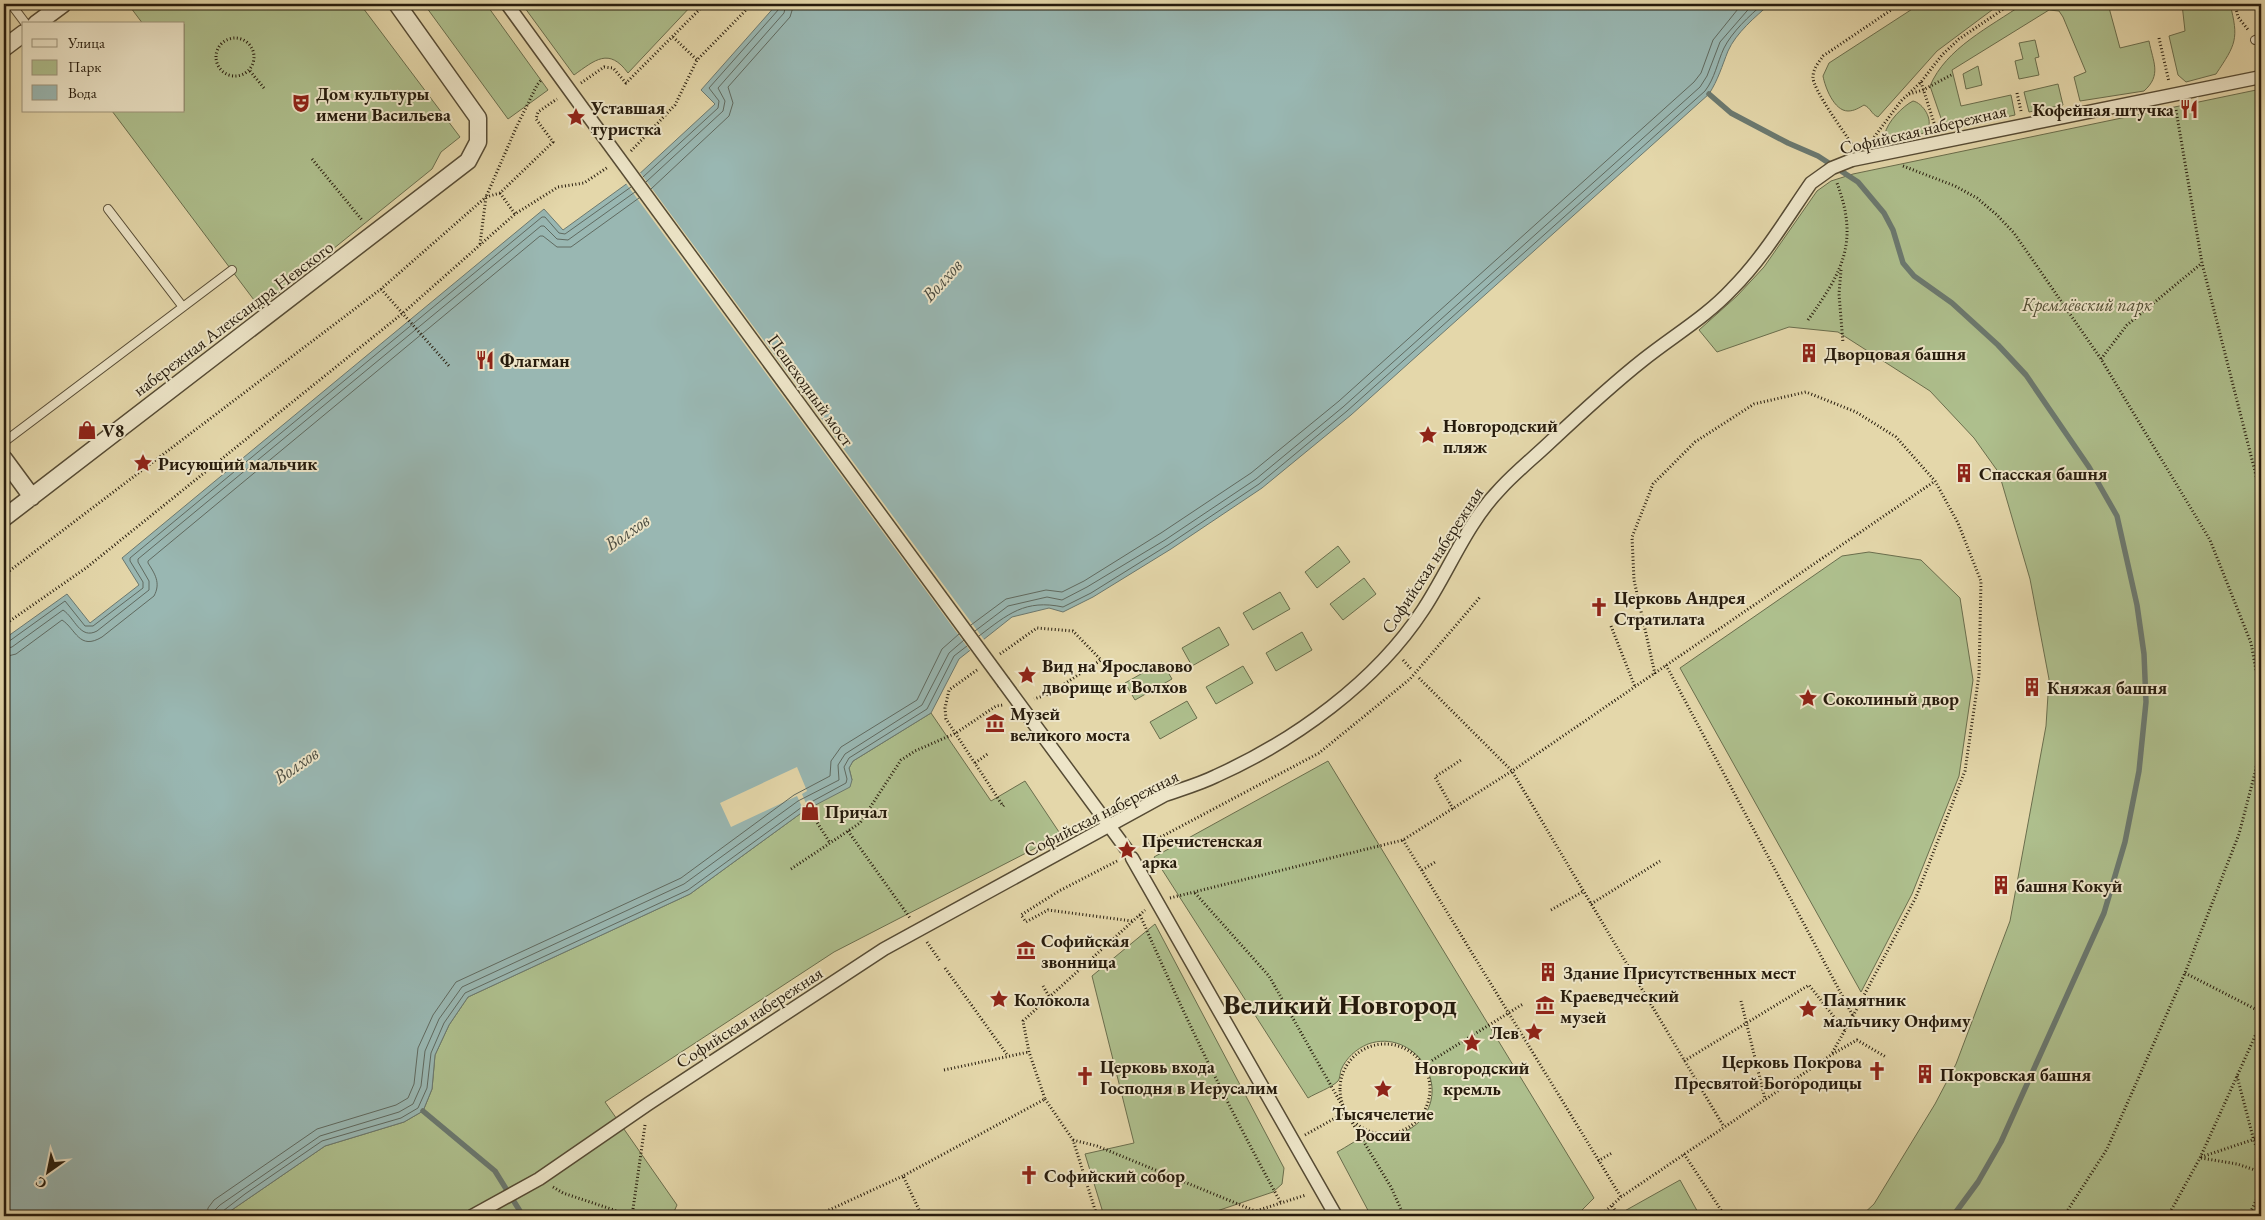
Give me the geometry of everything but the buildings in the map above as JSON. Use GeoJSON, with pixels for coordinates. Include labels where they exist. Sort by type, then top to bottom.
{"type":"FeatureCollection","features":[{"type":"Feature","properties":{"kind":"street"},"geometry":{"type":"LineString","coordinates":[[39,22],[62,4]]}},
{"type":"Feature","properties":{"kind":"street","name":"набережная Александра Невского"},"geometry":{"type":"LineString","coordinates":[[4,518],[468,161],[478,142],[478,118],[397,4]]}},
{"type":"Feature","properties":{"kind":"street","name":"Пешеходный мост"},"geometry":{"type":"LineString","coordinates":[[507,4],[1110,824],[1130,854],[1336,1216]]}},
{"type":"Feature","properties":{"kind":"street"},"geometry":{"type":"LineString","coordinates":[[4,48],[22,34]]}},
{"type":"Feature","properties":{"kind":"street","name":"Софийская набережная"},"geometry":{"type":"LineString","coordinates":[[472,1216],[523,1190],[648,1104],[884,949],[1165,795],[1214,777],[1252,760],[1322,714],[1394,650],[1423,610],[1459,544],[1477,516],[1501,488],[1590,405],[1644,359],[1692,324],[1732,290],[1757,260],[1811,184],[1832,168],[1856,159],[2261,77]]}},
{"type":"Feature","properties":{"kind":"street"},"geometry":{"type":"LineString","coordinates":[[4,459],[32,497]]}},
{"type":"Feature","properties":{"kind":"lane"},"geometry":{"type":"LineString","coordinates":[[11,4],[24,22]]}},
{"type":"Feature","properties":{"kind":"lane"},"geometry":{"type":"LineString","coordinates":[[108,209],[183,307]]}},
{"type":"Feature","properties":{"kind":"lane"},"geometry":{"type":"LineString","coordinates":[[4,442],[232,270]]}},
{"type":"Feature","properties":{"kind":"path"},"geometry":{"type":"LineString","coordinates":[[588,78],[604,67],[613,68],[626,83],[705,4]]}},
{"type":"Feature","properties":{"kind":"path"},"geometry":{"type":"LineString","coordinates":[[630,152],[675,105],[697,60],[752,4]]}},
{"type":"Feature","properties":{"kind":"path"},"geometry":{"type":"LineString","coordinates":[[1900,4],[1823,56],[1817,65],[1813,77],[1816,88],[1856,159],[1942,55],[1959,39],[2011,4]]}},
{"type":"Feature","properties":{"kind":"path"},"geometry":{"type":"LineString","coordinates":[[2235,4],[2238,17],[2258,39]]}},
{"type":"Feature","properties":{"kind":"path"},"geometry":{"type":"LineString","coordinates":[[673,37],[697,60]]}},
{"type":"Feature","properties":{"kind":"path"},"geometry":{"type":"LineString","coordinates":[[236,38],[242,40],[251,48],[254,58],[252,65],[242,75],[226,74],[219,67],[216,55],[222,43],[236,38]]}},
{"type":"Feature","properties":{"kind":"path"},"geometry":{"type":"LineString","coordinates":[[2159,38],[2172,96],[2202,264],[2261,495]]}},
{"type":"Feature","properties":{"kind":"path"},"geometry":{"type":"LineString","coordinates":[[480,244],[486,197],[537,85],[553,68]]}},
{"type":"Feature","properties":{"kind":"path"},"geometry":{"type":"LineString","coordinates":[[250,71],[264,88]]}},
{"type":"Feature","properties":{"kind":"path"},"geometry":{"type":"LineString","coordinates":[[1908,94],[1923,90],[1953,74]]}},
{"type":"Feature","properties":{"kind":"path"},"geometry":{"type":"LineString","coordinates":[[1921,82],[1940,142]]}},
{"type":"Feature","properties":{"kind":"path"},"geometry":{"type":"LineString","coordinates":[[4,575],[381,289],[486,197],[500,193],[552,142],[536,118],[538,112],[552,103]]}},
{"type":"Feature","properties":{"kind":"path"},"geometry":{"type":"LineString","coordinates":[[312,158],[374,234]]}},
{"type":"Feature","properties":{"kind":"path"},"geometry":{"type":"LineString","coordinates":[[4,625],[86,568],[403,313],[515,214],[558,187],[584,182],[615,162]]}},
{"type":"Feature","properties":{"kind":"path"},"geometry":{"type":"LineString","coordinates":[[1901,166],[1956,186],[1977,198],[1997,215],[2014,233],[2101,359],[2210,540],[2251,643],[2261,697]]}},
{"type":"Feature","properties":{"kind":"path"},"geometry":{"type":"LineString","coordinates":[[1832,168],[1848,219],[1848,239],[1841,267],[1839,294],[1844,343]]}},
{"type":"Feature","properties":{"kind":"path"},"geometry":{"type":"LineString","coordinates":[[500,193],[515,214]]}},
{"type":"Feature","properties":{"kind":"path"},"geometry":{"type":"LineString","coordinates":[[2101,359],[2127,325],[2202,264]]}},
{"type":"Feature","properties":{"kind":"path"},"geometry":{"type":"LineString","coordinates":[[1808,320],[1826,295],[1841,267]]}},
{"type":"Feature","properties":{"kind":"path"},"geometry":{"type":"LineString","coordinates":[[381,289],[450,366]]}},
{"type":"Feature","properties":{"kind":"path"},"geometry":{"type":"LineString","coordinates":[[1655,674],[1634,580],[1632,536],[1653,484],[1695,442],[1754,404],[1806,392],[1856,412],[1896,437],[1935,481],[1958,523],[1981,581],[1980,674],[1965,771],[1916,897],[1854,1016],[1831,1055]]}},
{"type":"Feature","properties":{"kind":"path"},"geometry":{"type":"LineString","coordinates":[[1097,1216],[1073,1140],[1045,1099],[1029,1052],[1023,1021],[1132,921],[1156,900],[1194,893],[1403,840],[1512,771],[1935,481]]}},
{"type":"Feature","properties":{"kind":"path"},"geometry":{"type":"LineString","coordinates":[[1610,626],[1634,687]]}},
{"type":"Feature","properties":{"kind":"path"},"geometry":{"type":"LineString","coordinates":[[1049,694],[1101,660]]}},
{"type":"Feature","properties":{"kind":"path"},"geometry":{"type":"LineString","coordinates":[[1666,665],[1854,1016]]}},
{"type":"Feature","properties":{"kind":"path"},"geometry":{"type":"LineString","coordinates":[[1419,678],[1512,771],[1724,1127]]}},
{"type":"Feature","properties":{"kind":"path"},"geometry":{"type":"LineString","coordinates":[[791,869],[860,823],[902,760],[915,751],[956,733],[996,706]]}},
{"type":"Feature","properties":{"kind":"path"},"geometry":{"type":"LineString","coordinates":[[2064,1216],[2107,1149],[2185,973],[2239,834],[2256,770],[2261,719]]}},
{"type":"Feature","properties":{"kind":"path"},"geometry":{"type":"LineString","coordinates":[[956,733],[1000,798],[1003,806],[1005,804]]}},
{"type":"Feature","properties":{"kind":"path"},"geometry":{"type":"LineString","coordinates":[[976,763],[989,753]]}},
{"type":"Feature","properties":{"kind":"path"},"geometry":{"type":"LineString","coordinates":[[1453,809],[1435,777],[1461,760]]}},
{"type":"Feature","properties":{"kind":"path"},"geometry":{"type":"LineString","coordinates":[[808,808],[830,843]]}},
{"type":"Feature","properties":{"kind":"path"},"geometry":{"type":"LineString","coordinates":[[848,831],[940,961]]}},
{"type":"Feature","properties":{"kind":"path"},"geometry":{"type":"LineString","coordinates":[[1403,840],[1621,1197]]}},
{"type":"Feature","properties":{"kind":"path"},"geometry":{"type":"LineString","coordinates":[[1422,870],[1437,861]]}},
{"type":"Feature","properties":{"kind":"path"},"geometry":{"type":"LineString","coordinates":[[1591,904],[1660,861]]}},
{"type":"Feature","properties":{"kind":"path"},"geometry":{"type":"LineString","coordinates":[[1551,910],[1584,891]]}},
{"type":"Feature","properties":{"kind":"path"},"geometry":{"type":"LineString","coordinates":[[1194,893],[1269,976],[1346,1113],[1391,1187],[1404,1216]]}},
{"type":"Feature","properties":{"kind":"path"},"geometry":{"type":"LineString","coordinates":[[1026,922],[1048,910],[1132,921]]}},
{"type":"Feature","properties":{"kind":"path"},"geometry":{"type":"LineString","coordinates":[[1140,915],[1187,1022],[1235,1119],[1281,1203]]}},
{"type":"Feature","properties":{"kind":"path"},"geometry":{"type":"LineString","coordinates":[[945,968],[1008,1056]]}},
{"type":"Feature","properties":{"kind":"path"},"geometry":{"type":"LineString","coordinates":[[2185,973],[2261,1012]]}},
{"type":"Feature","properties":{"kind":"path"},"geometry":{"type":"LineString","coordinates":[[1684,1061],[1809,985],[1844,1032]]}},
{"type":"Feature","properties":{"kind":"path"},"geometry":{"type":"LineString","coordinates":[[1043,986],[1050,998]]}},
{"type":"Feature","properties":{"kind":"path"},"geometry":{"type":"LineString","coordinates":[[1741,1001],[1765,1099]]}},
{"type":"Feature","properties":{"kind":"path"},"geometry":{"type":"LineString","coordinates":[[1423,1066],[1523,1004]]}},
{"type":"Feature","properties":{"kind":"path"},"geometry":{"type":"LineString","coordinates":[[2168,1216],[2200,1158],[2261,1023]]}},
{"type":"Feature","properties":{"kind":"path"},"geometry":{"type":"LineString","coordinates":[[1600,1216],[1621,1197],[1831,1055],[1857,1040],[1886,1057]]}},
{"type":"Feature","properties":{"kind":"path"},"geometry":{"type":"LineString","coordinates":[[1374,1045],[1395,1045],[1408,1050],[1423,1066],[1429,1080],[1429,1096],[1420,1117],[1409,1127],[1387,1134],[1372,1133],[1358,1126],[1346,1113],[1341,1101],[1340,1080],[1350,1061],[1360,1051],[1374,1045]]}},
{"type":"Feature","properties":{"kind":"path"},"geometry":{"type":"LineString","coordinates":[[944,1070],[1029,1052]]}},
{"type":"Feature","properties":{"kind":"path"},"geometry":{"type":"LineString","coordinates":[[2237,1076],[2254,1141],[2261,1158]]}},
{"type":"Feature","properties":{"kind":"path"},"geometry":{"type":"LineString","coordinates":[[816,1216],[903,1176],[1045,1099]]}},
{"type":"Feature","properties":{"kind":"path"},"geometry":{"type":"LineString","coordinates":[[539,1179],[563,1192],[632,1216],[648,1104]]}},
{"type":"Feature","properties":{"kind":"path"},"geometry":{"type":"LineString","coordinates":[[1294,1141],[1346,1113]]}},
{"type":"Feature","properties":{"kind":"path"},"geometry":{"type":"LineString","coordinates":[[2200,1158],[2254,1141],[2261,1137]]}},
{"type":"Feature","properties":{"kind":"path"},"geometry":{"type":"LineString","coordinates":[[1073,1140],[1097,1146],[1256,1211]]}},
{"type":"Feature","properties":{"kind":"path"},"geometry":{"type":"LineString","coordinates":[[1598,1161],[1612,1153]]}},
{"type":"Feature","properties":{"kind":"path"},"geometry":{"type":"LineString","coordinates":[[1684,1154],[1725,1216]]}},
{"type":"Feature","properties":{"kind":"path"},"geometry":{"type":"LineString","coordinates":[[2200,1158],[2237,1164],[2261,1172]]}},
{"type":"Feature","properties":{"kind":"path"},"geometry":{"type":"LineString","coordinates":[[903,1176],[922,1216]]}},
{"type":"Feature","properties":{"kind":"path"},"geometry":{"type":"LineString","coordinates":[[2249,1216],[2261,1188]]}},
{"type":"Feature","properties":{"kind":"path"},"geometry":{"type":"LineString","coordinates":[[1240,1216],[1321,1190]]}},
{"type":"Feature","properties":{"kind":"path"},"geometry":{"type":"LineString","coordinates":[[1612,1206],[1619,1216]]}},
{"type":"Feature","properties":{"kind":"green space"},"geometry":{"type":"Polygon","coordinates":[[[128,4],[360,4],[460,137],[441,152],[432,169],[260,308],[113,112],[185,112],[185,22],[142,22],[128,4]]]}},
{"type":"Feature","properties":{"kind":"green space"},"geometry":{"type":"Polygon","coordinates":[[[424,4],[486,4],[548,90],[508,119],[424,4]]]}},
{"type":"Feature","properties":{"kind":"green space"},"geometry":{"type":"Polygon","coordinates":[[[522,4],[693,4],[628,73],[621,65],[608,58],[595,61],[574,75],[522,4]]]}},
{"type":"Feature","properties":{"kind":"green space"},"geometry":{"type":"Polygon","coordinates":[[[1920,4],[2000,4],[1937,51],[1878,117],[1864,105],[1850,111],[1838,107],[1828,92],[1823,76],[1829,63],[1920,4]]]}},
{"type":"Feature","properties":{"kind":"green space"},"geometry":{"type":"Polygon","coordinates":[[[2023,4],[2108,4],[2120,48],[2149,41],[2155,68],[2155,74],[2150,85],[2144,91],[2080,101],[2074,77],[2086,72],[2063,17],[2059,11],[2049,10],[1952,70],[1961,106],[2011,95],[2015,115],[1951,129],[1943,124],[1930,86],[1937,73],[1947,60],[1970,39],[2023,4]]]}},
{"type":"Feature","properties":{"kind":"green space"},"geometry":{"type":"Polygon","coordinates":[[[2182,4],[2230,4],[2235,34],[2232,48],[2216,74],[2186,82],[2178,75],[2169,36],[2185,31],[2182,4]]]}},
{"type":"Feature","properties":{"kind":"green space"},"geometry":{"type":"Polygon","coordinates":[[[2035,40],[2039,57],[2035,58],[2039,75],[2019,79],[2015,61],[2023,59],[2019,43],[2035,40]]]}},
{"type":"Feature","properties":{"kind":"green space"},"geometry":{"type":"Polygon","coordinates":[[[1978,66],[1982,85],[1966,89],[1963,74],[1978,66]]]}},
{"type":"Feature","properties":{"kind":"green space"},"geometry":{"type":"Polygon","coordinates":[[[2058,84],[2063,105],[2029,112],[2024,92],[2058,84]]]}},
{"type":"Feature","properties":{"kind":"green space","name":"Кремлёвский парк"},"geometry":{"type":"Polygon","coordinates":[[[2261,89],[2261,1216],[1861,1216],[1874,1204],[1935,1104],[1956,1064],[2010,921],[2046,726],[2049,679],[2030,579],[1999,473],[1974,438],[1930,391],[1838,332],[1789,327],[1717,352],[1699,330],[1737,296],[1764,267],[1817,191],[1831,181],[1853,174],[2261,89]]]}},
{"type":"Feature","properties":{"kind":"green space"},"geometry":{"type":"Polygon","coordinates":[[[1913,101],[1917,102],[1926,112],[1929,122],[1927,130],[1924,133],[1908,138],[1896,140],[1888,138],[1885,134],[1886,129],[1892,120],[1900,110],[1913,101]]]}},
{"type":"Feature","properties":{"kind":"green space"},"geometry":{"type":"Polygon","coordinates":[[[1338,546],[1350,562],[1317,588],[1305,572],[1338,546]]]}},
{"type":"Feature","properties":{"kind":"green space"},"geometry":{"type":"Polygon","coordinates":[[[1869,552],[1921,560],[1960,598],[1973,680],[1959,776],[1912,894],[1861,992],[1680,668],[1842,556],[1869,552]]]}},
{"type":"Feature","properties":{"kind":"green space"},"geometry":{"type":"Polygon","coordinates":[[[1364,578],[1376,594],[1343,620],[1330,604],[1364,578]]]}},
{"type":"Feature","properties":{"kind":"green space"},"geometry":{"type":"Polygon","coordinates":[[[1280,592],[1290,609],[1253,630],[1243,613],[1280,592]]]}},
{"type":"Feature","properties":{"kind":"green space"},"geometry":{"type":"Polygon","coordinates":[[[1219,627],[1229,645],[1192,666],[1182,648],[1219,627]]]}},
{"type":"Feature","properties":{"kind":"green space"},"geometry":{"type":"Polygon","coordinates":[[[1302,632],[1312,650],[1276,671],[1266,653],[1302,632]]]}},
{"type":"Feature","properties":{"kind":"green space"},"geometry":{"type":"Polygon","coordinates":[[[1162,662],[1172,679],[1135,700],[1125,683],[1162,662]]]}},
{"type":"Feature","properties":{"kind":"green space"},"geometry":{"type":"Polygon","coordinates":[[[1243,666],[1253,683],[1216,704],[1206,687],[1243,666]]]}},
{"type":"Feature","properties":{"kind":"green space"},"geometry":{"type":"Polygon","coordinates":[[[1187,701],[1197,718],[1160,739],[1150,722],[1187,701]]]}},
{"type":"Feature","properties":{"kind":"green space"},"geometry":{"type":"Polygon","coordinates":[[[931,713],[991,801],[1025,781],[1061,835],[834,952],[605,1102],[677,1205],[672,1216],[223,1216],[325,1146],[404,1122],[423,1111],[432,1089],[435,1055],[449,1025],[468,997],[690,894],[804,811],[852,780],[849,768],[853,761],[931,713]]]}},
{"type":"Feature","properties":{"kind":"green space"},"geometry":{"type":"Polygon","coordinates":[[[1328,761],[1594,1198],[1576,1216],[1371,1216],[1337,1152],[1367,1135],[1387,1136],[1398,1134],[1412,1128],[1420,1121],[1429,1107],[1432,1092],[1430,1077],[1423,1063],[1413,1052],[1400,1044],[1385,1041],[1368,1044],[1359,1048],[1349,1058],[1341,1070],[1338,1081],[1308,1098],[1154,857],[1328,761]]]}},
{"type":"Feature","properties":{"kind":"green space"},"geometry":{"type":"Polygon","coordinates":[[[1155,924],[1284,1168],[1282,1184],[1273,1192],[1202,1216],[1104,1216],[1085,1154],[1134,1143],[1092,976],[1155,924]]]}},
{"type":"Feature","properties":{"kind":"green space"},"geometry":{"type":"Polygon","coordinates":[[[1680,1180],[1700,1216],[1618,1216],[1621,1213],[1680,1180]]]}},
{"type":"Feature","properties":{"kind":"water","name":"Волхов"},"geometry":{"type":"Polygon","coordinates":[[[777,4],[1770,4],[1746,26],[1731,44],[1709,94],[1351,415],[1262,488],[1171,549],[1093,597],[1063,612],[1049,608],[1012,617],[959,659],[931,713],[853,761],[849,768],[852,780],[850,787],[804,811],[690,894],[468,997],[449,1025],[435,1055],[432,1089],[423,1111],[404,1122],[325,1146],[223,1216],[4,1216],[4,639],[67,594],[90,623],[139,585],[122,558],[544,209],[563,230],[636,177],[715,104],[701,90],[777,4]]]}},
{"type":"Feature","properties":{"kind":"pier"},"geometry":{"type":"Polygon","coordinates":[[[639,171],[985,641],[971,652],[625,182],[639,171]]]}},
{"type":"Feature","properties":{"kind":"pier"},"geometry":{"type":"Polygon","coordinates":[[[797,767],[807,791],[802,794],[808,808],[804,811],[797,796],[731,827],[720,803],[797,767]]]}},
{"type":"Feature","properties":{"kind":"waterway"},"geometry":{"type":"LineString","coordinates":[[1709,94],[1731,113],[1788,143],[1818,156],[1858,182],[1884,213],[1893,230],[1903,263],[1914,276],[1952,303],[1998,345],[2026,375],[2089,467],[2117,516],[2137,605],[2144,654],[2146,702],[2139,771],[2125,842],[2104,913],[2001,1142],[1978,1182],[1953,1216]]}},
{"type":"Feature","properties":{"kind":"waterway"},"geometry":{"type":"LineString","coordinates":[[423,1111],[495,1171],[523,1216]]}},
{"type":"Feature","properties":{"kind":"place","name":"Дом культуры имени Васильева"},"geometry":{"type":"Point","coordinates":[301,103]}},
{"type":"Feature","properties":{"kind":"place","name":"Кофейная штучка"},"geometry":{"type":"Point","coordinates":[2189,109]}},
{"type":"Feature","properties":{"kind":"place","name":"Уставшая туристка"},"geometry":{"type":"Point","coordinates":[576,117]}},
{"type":"Feature","properties":{"kind":"place","name":"Дворцовая башня"},"geometry":{"type":"Point","coordinates":[1809,353]}},
{"type":"Feature","properties":{"kind":"place","name":"Флагман"},"geometry":{"type":"Point","coordinates":[485,360]}},
{"type":"Feature","properties":{"kind":"place","name":"V8"},"geometry":{"type":"Point","coordinates":[87,430]}},
{"type":"Feature","properties":{"kind":"place","name":"Новгородский пляж"},"geometry":{"type":"Point","coordinates":[1428,435]}},
{"type":"Feature","properties":{"kind":"place","name":"Рисующий мальчик"},"geometry":{"type":"Point","coordinates":[143,463]}},
{"type":"Feature","properties":{"kind":"place","name":"Спасская башня"},"geometry":{"type":"Point","coordinates":[1964,473]}},
{"type":"Feature","properties":{"kind":"place","name":"Церковь Андрея Стратилата"},"geometry":{"type":"Point","coordinates":[1599,607]}},
{"type":"Feature","properties":{"kind":"place","name":"Вид на Ярославово дворище и Волхов"},"geometry":{"type":"Point","coordinates":[1027,675]}},
{"type":"Feature","properties":{"kind":"place","name":"Княжая башня"},"geometry":{"type":"Point","coordinates":[2032,687]}},
{"type":"Feature","properties":{"kind":"place","name":"Соколиный двор"},"geometry":{"type":"Point","coordinates":[1808,698]}},
{"type":"Feature","properties":{"kind":"place","name":"Музей великого моста"},"geometry":{"type":"Point","coordinates":[995,723]}},
{"type":"Feature","properties":{"kind":"place","name":"Причал"},"geometry":{"type":"Point","coordinates":[810,811]}},
{"type":"Feature","properties":{"kind":"place","name":"Пречистенская арка"},"geometry":{"type":"Point","coordinates":[1127,850]}},
{"type":"Feature","properties":{"kind":"place","name":"башня Кокуй"},"geometry":{"type":"Point","coordinates":[2001,885]}},
{"type":"Feature","properties":{"kind":"place","name":"Софийская звонница"},"geometry":{"type":"Point","coordinates":[1026,950]}},
{"type":"Feature","properties":{"kind":"place","name":"Здание Присутственных мест"},"geometry":{"type":"Point","coordinates":[1548,972]}},
{"type":"Feature","properties":{"kind":"place","name":"Колокола"},"geometry":{"type":"Point","coordinates":[999,999]}},
{"type":"Feature","properties":{"kind":"place","name":"Краеведческий музей"},"geometry":{"type":"Point","coordinates":[1545,1005]}},
{"type":"Feature","properties":{"kind":"place","name":"Памятник мальчику Онфиму"},"geometry":{"type":"Point","coordinates":[1808,1009]}},
{"type":"Feature","properties":{"kind":"place","name":"Лев"},"geometry":{"type":"Point","coordinates":[1534,1032]}},
{"type":"Feature","properties":{"kind":"place","name":"Новгородский кремль"},"geometry":{"type":"Point","coordinates":[1472,1043]}},
{"type":"Feature","properties":{"kind":"place","name":"Церковь Покрова Пресвятой Богородицы"},"geometry":{"type":"Point","coordinates":[1877,1071]}},
{"type":"Feature","properties":{"kind":"place","name":"Покровская башня"},"geometry":{"type":"Point","coordinates":[1925,1074]}},
{"type":"Feature","properties":{"kind":"place","name":"Церковь входа Господня в Иерусалим"},"geometry":{"type":"Point","coordinates":[1085,1076]}},
{"type":"Feature","properties":{"kind":"place","name":"Тысячелетие России"},"geometry":{"type":"Point","coordinates":[1383,1089]}},
{"type":"Feature","properties":{"kind":"place","name":"Софийский собор"},"geometry":{"type":"Point","coordinates":[1029,1175]}},
{"type":"Feature","properties":{"kind":"district","name":"Великий Новгород"},"geometry":{"type":"Point","coordinates":[1340,1004]}}]}
